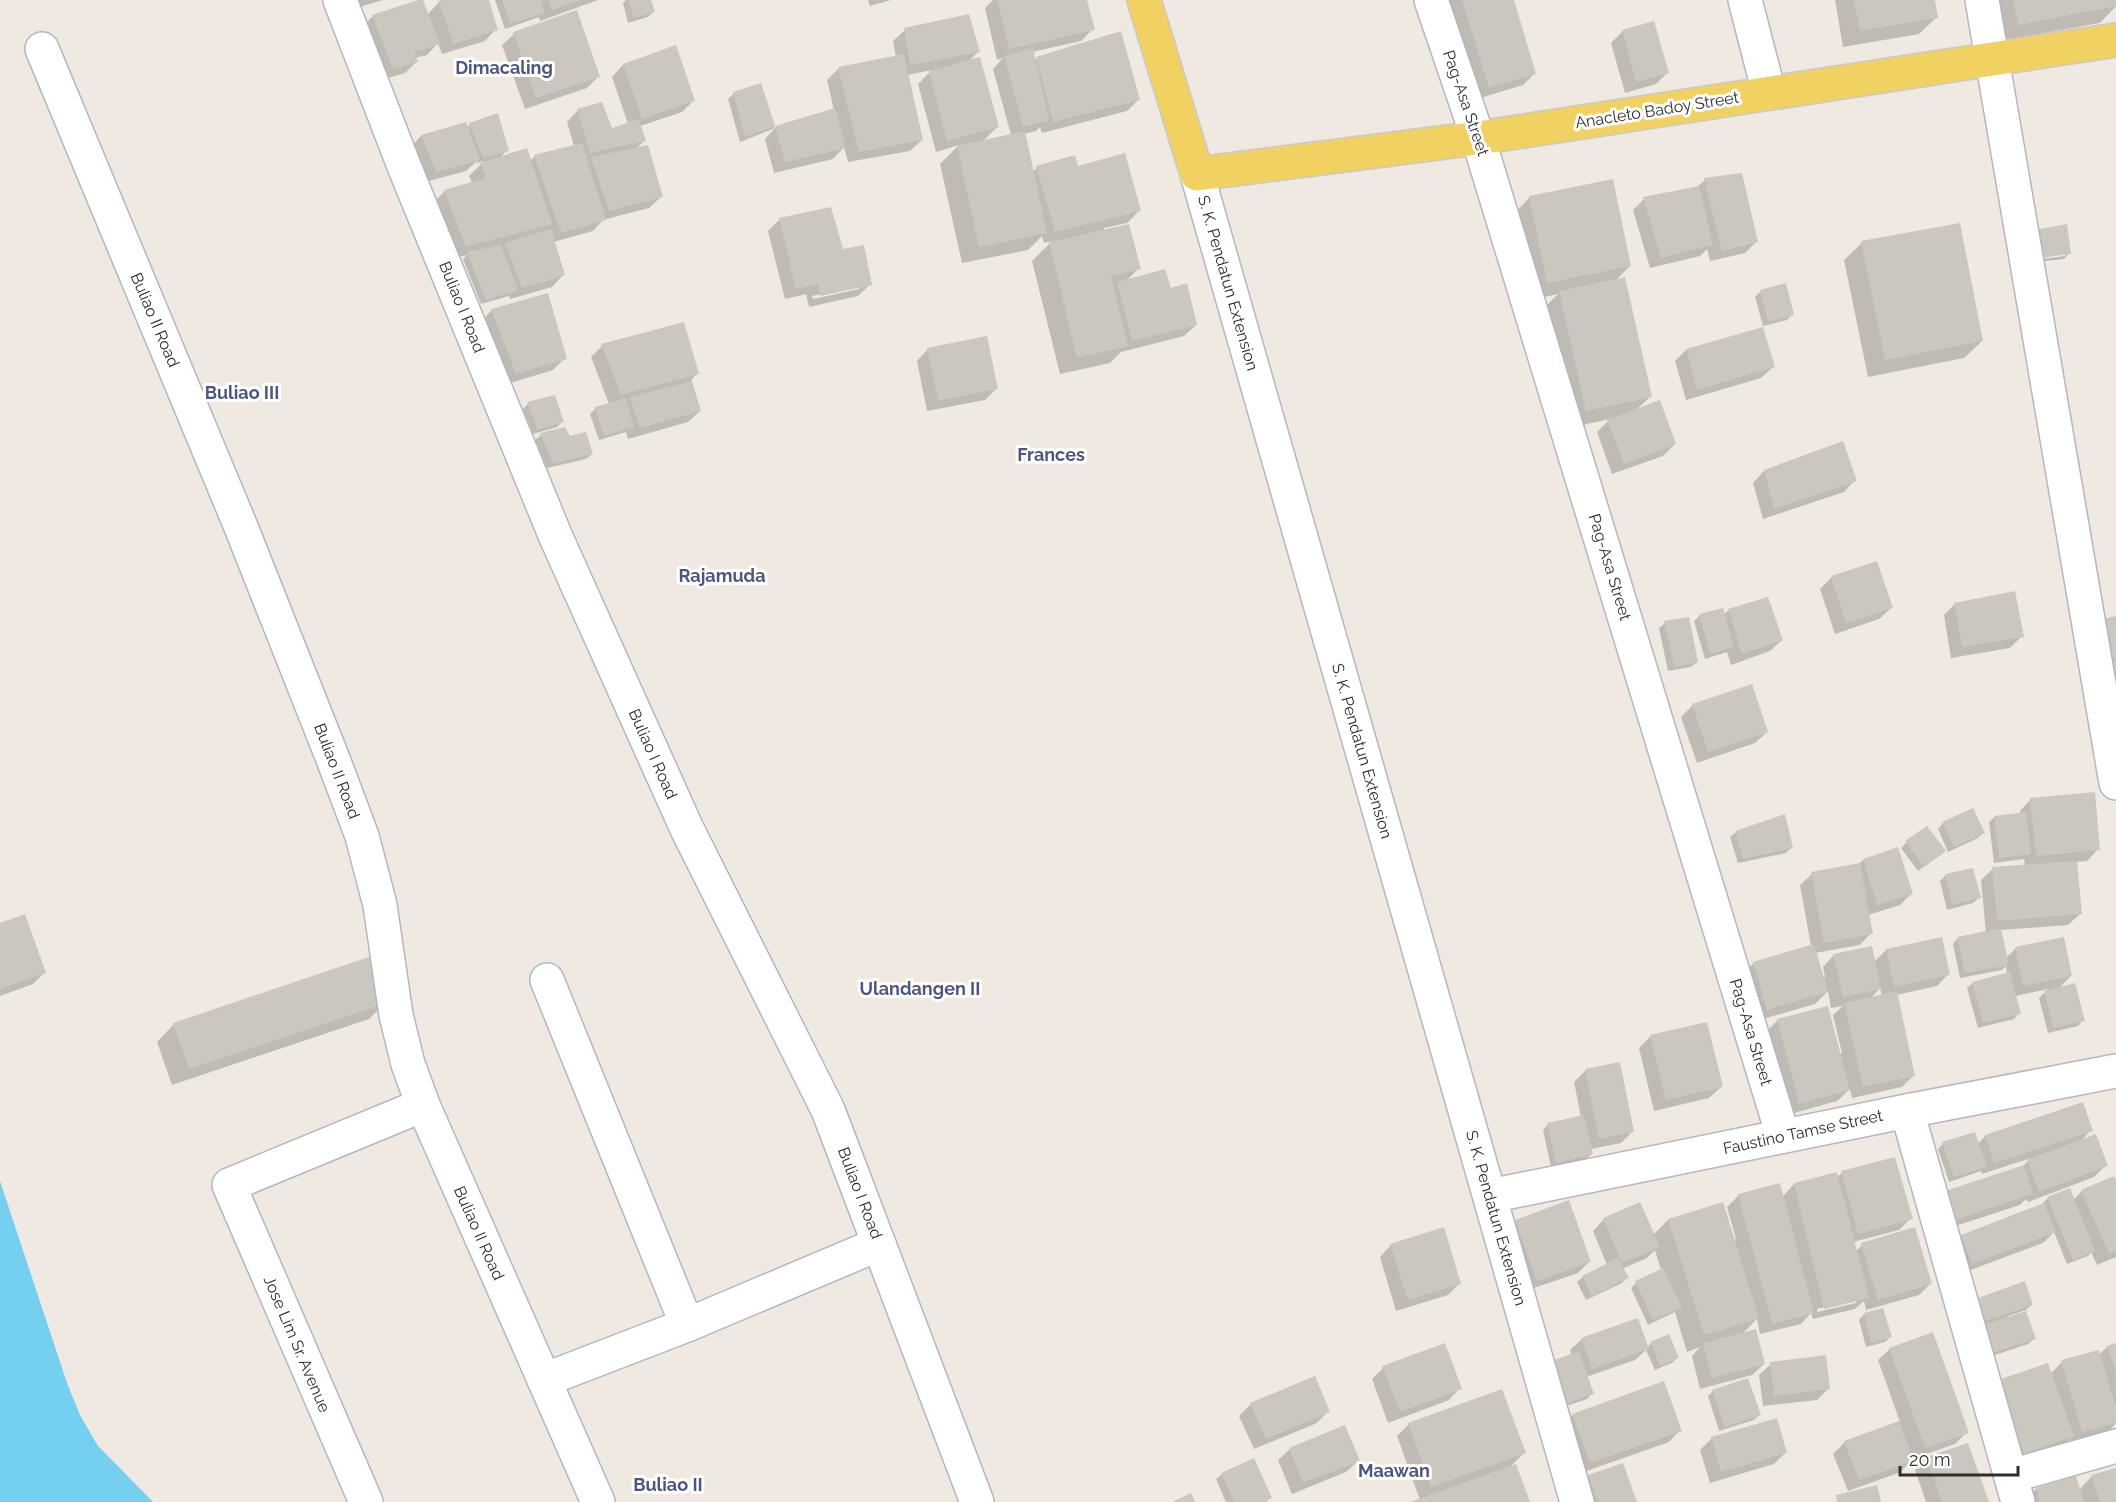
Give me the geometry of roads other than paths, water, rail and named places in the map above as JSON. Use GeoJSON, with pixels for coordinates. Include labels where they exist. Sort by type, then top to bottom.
{"type":"FeatureCollection","features":[{"type":"Feature","properties":{"kind":"main road","name":"S. K. Pendatun Extension"},"geometry":{"type":"LineString","coordinates":[[1144,0],[1197,174]]}},
{"type":"Feature","properties":{"kind":"main road","name":"Anacleto Badoy Street"},"geometry":{"type":"LineString","coordinates":[[1197,174],[1478,138],[2116,40]]}},
{"type":"Feature","properties":{"kind":"street","name":"Buliao I Road"},"geometry":{"type":"LineString","coordinates":[[340,0],[409,177],[555,535],[687,829],[828,1110],[977,1502]]}},
{"type":"Feature","properties":{"kind":"street","name":"Pag-Asa Street"},"geometry":{"type":"LineString","coordinates":[[1431,0],[1478,138],[1783,1136]]}},
{"type":"Feature","properties":{"kind":"street"},"geometry":{"type":"LineString","coordinates":[[1745,0],[1769,93]]}},
{"type":"Feature","properties":{"kind":"street"},"geometry":{"type":"LineString","coordinates":[[1982,0],[2116,783]]}},
{"type":"Feature","properties":{"kind":"street","name":"Buliao II Road"},"geometry":{"type":"LineString","coordinates":[[42,49],[241,527],[362,836],[380,905],[396,1015],[408,1064],[423,1105],[598,1502]]}},
{"type":"Feature","properties":{"kind":"street","name":"S. K. Pendatun Extension"},"geometry":{"type":"LineString","coordinates":[[1197,174],[1577,1502]]}},
{"type":"Feature","properties":{"kind":"street"},"geometry":{"type":"LineString","coordinates":[[547,980],[687,1325]]}},
{"type":"Feature","properties":{"kind":"street","name":"Faustino Tamse Street"},"geometry":{"type":"LineString","coordinates":[[1490,1196],[2116,1071]]}},
{"type":"Feature","properties":{"kind":"street","name":"Jose Lim Sr. Avenue"},"geometry":{"type":"LineString","coordinates":[[366,1502],[229,1185],[423,1105]]}},
{"type":"Feature","properties":{"kind":"street"},"geometry":{"type":"LineString","coordinates":[[1907,1111],[2014,1489],[2116,1446]]}},
{"type":"Feature","properties":{"kind":"street"},"geometry":{"type":"LineString","coordinates":[[544,1380],[687,1325],[879,1244]]}},
{"type":"Feature","properties":{"kind":"water"},"geometry":{"type":"Polygon","coordinates":[[[0,1181],[67,1383],[80,1415],[98,1446],[153,1502],[0,1502],[0,1181]]]}},
{"type":"Feature","properties":{"kind":"district","name":"Dimacaling"},"geometry":{"type":"Point","coordinates":[504,67]}},
{"type":"Feature","properties":{"kind":"district","name":"Buliao III"},"geometry":{"type":"Point","coordinates":[242,392]}},
{"type":"Feature","properties":{"kind":"district","name":"Frances"},"geometry":{"type":"Point","coordinates":[1051,454]}},
{"type":"Feature","properties":{"kind":"district","name":"Rajamuda"},"geometry":{"type":"Point","coordinates":[722,575]}},
{"type":"Feature","properties":{"kind":"district","name":"Ulandangen II"},"geometry":{"type":"Point","coordinates":[920,988]}},
{"type":"Feature","properties":{"kind":"district","name":"Maawan"},"geometry":{"type":"Point","coordinates":[1394,1470]}},
{"type":"Feature","properties":{"kind":"district","name":"Buliao II"},"geometry":{"type":"Point","coordinates":[668,1484]}}]}
